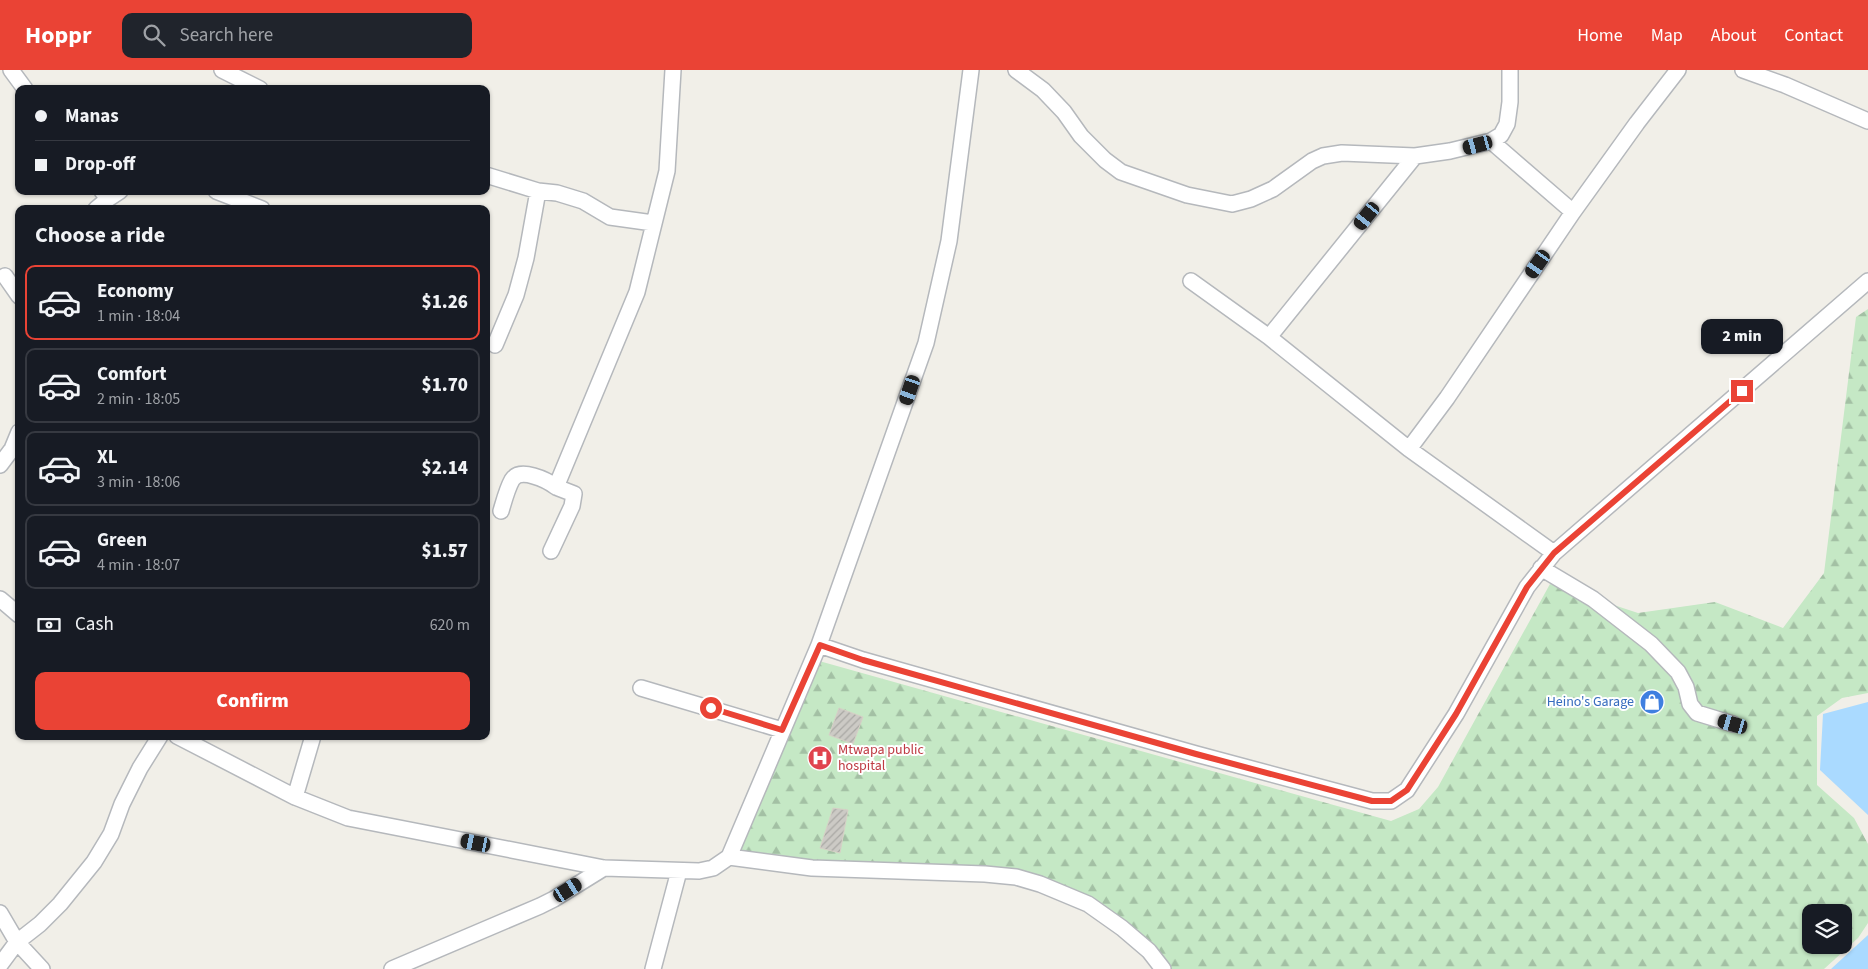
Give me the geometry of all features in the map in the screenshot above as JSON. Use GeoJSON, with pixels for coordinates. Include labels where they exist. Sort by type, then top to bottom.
{"type":"FeatureCollection","features":[{"type":"Feature","properties":{"kind":"street"},"geometry":{"type":"LineString","coordinates":[[11,70],[22,85]]}},
{"type":"Feature","properties":{"kind":"street"},"geometry":{"type":"LineString","coordinates":[[222,70],[252,85]]}},
{"type":"Feature","properties":{"kind":"street"},"geometry":{"type":"LineString","coordinates":[[556,487],[637,292],[667,171],[673,70]]}},
{"type":"Feature","properties":{"kind":"street"},"geometry":{"type":"LineString","coordinates":[[185,740],[295,797],[348,818],[604,868],[699,871],[713,868],[729,857],[820,645],[926,343],[949,241],[971,70]]}},
{"type":"Feature","properties":{"kind":"street"},"geometry":{"type":"LineString","coordinates":[[1016,70],[1043,90],[1064,112],[1081,136],[1105,160],[1121,172],[1187,195],[1232,204],[1251,199],[1273,189],[1312,161],[1323,156],[1342,153],[1416,156],[1450,151],[1492,141],[1501,135],[1507,124],[1510,102],[1510,70]]}},
{"type":"Feature","properties":{"kind":"street"},"geometry":{"type":"LineString","coordinates":[[1409,449],[1447,398],[1573,212],[1678,70]]}},
{"type":"Feature","properties":{"kind":"street"},"geometry":{"type":"LineString","coordinates":[[1743,70],[1761,73],[1868,121]]}},
{"type":"Feature","properties":{"kind":"street"},"geometry":{"type":"LineString","coordinates":[[1492,141],[1573,212]]}},
{"type":"Feature","properties":{"kind":"street"},"geometry":{"type":"LineString","coordinates":[[1269,337],[1416,156]]}},
{"type":"Feature","properties":{"kind":"street"},"geometry":{"type":"LineString","coordinates":[[490,176],[538,191],[557,193],[583,201],[610,217],[653,223]]}},
{"type":"Feature","properties":{"kind":"street"},"geometry":{"type":"LineString","coordinates":[[495,346],[516,295],[526,258],[538,191]]}},
{"type":"Feature","properties":{"kind":"street"},"geometry":{"type":"LineString","coordinates":[[100,205],[109,195]]}},
{"type":"Feature","properties":{"kind":"street"},"geometry":{"type":"LineString","coordinates":[[226,195],[252,205]]}},
{"type":"Feature","properties":{"kind":"street"},"geometry":{"type":"LineString","coordinates":[[8,274],[15,288]]}},
{"type":"Feature","properties":{"kind":"street"},"geometry":{"type":"LineString","coordinates":[[1191,281],[1269,337],[1409,449],[1554,553]]}},
{"type":"Feature","properties":{"kind":"street"},"geometry":{"type":"LineString","coordinates":[[820,645],[863,660],[1196,754],[1372,801],[1391,801],[1407,790],[1456,714],[1527,587],[1540,568],[1554,553],[1868,281]]}},
{"type":"Feature","properties":{"kind":"street"},"geometry":{"type":"LineString","coordinates":[[0,465],[15,442]]}},
{"type":"Feature","properties":{"kind":"street"},"geometry":{"type":"LineString","coordinates":[[501,511],[512,480],[516,476],[524,474],[548,481],[556,487],[574,494],[572,506],[551,551]]}},
{"type":"Feature","properties":{"kind":"street"},"geometry":{"type":"LineString","coordinates":[[1540,568],[1593,600],[1651,644],[1678,672],[1686,687],[1690,704],[1697,713],[1733,724]]}},
{"type":"Feature","properties":{"kind":"street"},"geometry":{"type":"LineString","coordinates":[[0,599],[15,612]]}},
{"type":"Feature","properties":{"kind":"street"},"geometry":{"type":"LineString","coordinates":[[641,688],[782,730]]}},
{"type":"Feature","properties":{"kind":"street"},"geometry":{"type":"LineString","coordinates":[[0,965],[17,942],[40,924],[60,904],[94,862],[111,834],[122,804],[140,768],[158,740]]}},
{"type":"Feature","properties":{"kind":"street"},"geometry":{"type":"LineString","coordinates":[[295,797],[312,740]]}},
{"type":"Feature","properties":{"kind":"street"},"geometry":{"type":"LineString","coordinates":[[729,857],[812,868],[985,874],[1016,877],[1088,904],[1150,951],[1163,969]]}},
{"type":"Feature","properties":{"kind":"street"},"geometry":{"type":"LineString","coordinates":[[392,969],[540,906],[604,868]]}},
{"type":"Feature","properties":{"kind":"street"},"geometry":{"type":"LineString","coordinates":[[653,969],[678,871]]}},
{"type":"Feature","properties":{"kind":"street"},"geometry":{"type":"LineString","coordinates":[[0,913],[17,942],[42,969]]}},
{"type":"Feature","properties":{"kind":"green space"},"geometry":{"type":"Polygon","coordinates":[[[1868,309],[1868,693],[1842,698],[1817,716],[1817,785],[1854,818],[1868,844],[1868,923],[1852,943],[1852,904],[1802,904],[1802,954],[1840,954],[1824,969],[1166,969],[1062,887],[738,856],[812,659],[1391,821],[1419,809],[1438,787],[1550,584],[1638,613],[1715,602],[1783,628],[1824,573],[1856,317],[1868,309]]]}},
{"type":"Feature","properties":{"kind":"water"},"geometry":{"type":"Polygon","coordinates":[[[1868,702],[1868,815],[1820,770],[1823,714],[1868,702]]]}},
{"type":"Feature","properties":{"kind":"water"},"geometry":{"type":"Polygon","coordinates":[[[1868,935],[1868,969],[1831,969],[1847,954],[1852,954],[1852,950],[1868,935]]]}},
{"type":"Feature","properties":{"kind":"building"},"geometry":{"type":"Polygon","coordinates":[[[839,708],[863,717],[853,744],[829,735],[839,708]]]}},
{"type":"Feature","properties":{"kind":"building"},"geometry":{"type":"Polygon","coordinates":[[[833,808],[848,810],[840,853],[820,848],[833,808]]]}},
{"type":"Feature","properties":{"kind":"place","name":"Heino's Garage"},"geometry":{"type":"Point","coordinates":[1652,702]}},
{"type":"Feature","properties":{"kind":"place","name":"Mtwapa public hospital"},"geometry":{"type":"Point","coordinates":[820,758]}},
{"type":"Feature","properties":{"kind":"route"},"geometry":{"type":"LineString","coordinates":[[711,708],[782,730],[820,645],[863,660],[1196,754],[1372,801],[1391,801],[1407,790],[1456,714],[1527,587],[1540,568],[1554,553],[1742,391]]}}]}
